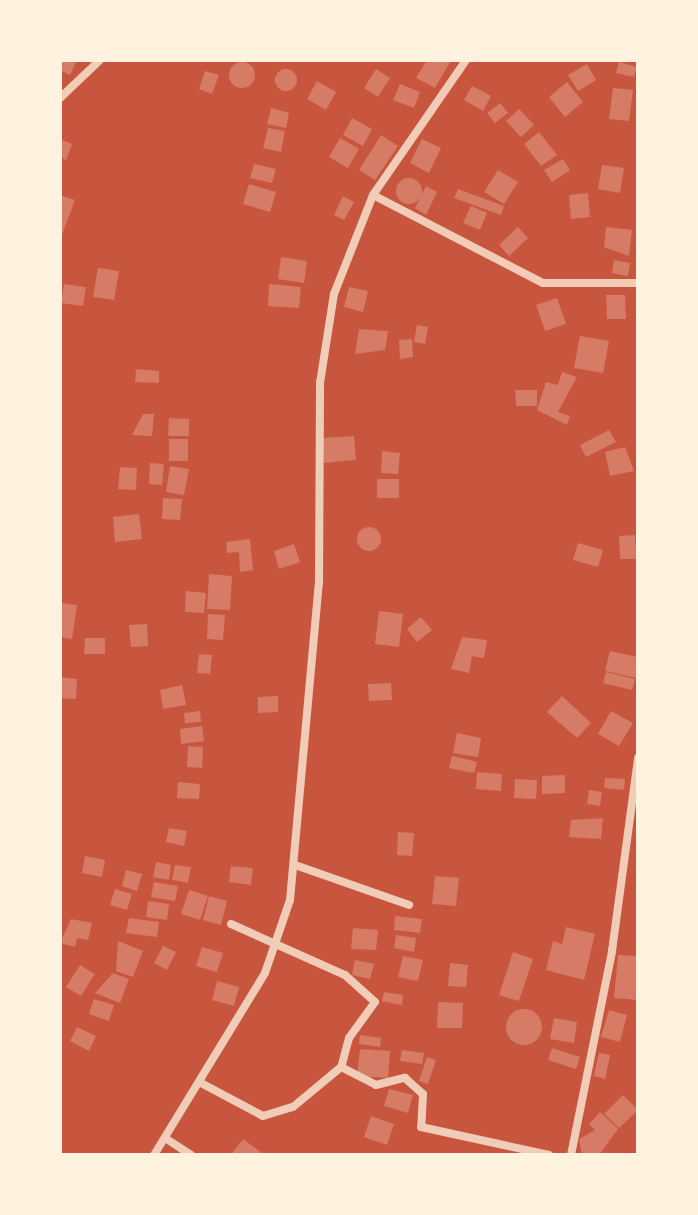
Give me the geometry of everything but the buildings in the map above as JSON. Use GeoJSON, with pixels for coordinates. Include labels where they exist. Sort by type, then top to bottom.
{"type":"FeatureCollection","features":[{"type":"Feature","properties":{"kind":"street"},"geometry":{"type":"LineString","coordinates":[[60,98],[100,60]]}},
{"type":"Feature","properties":{"kind":"street"},"geometry":{"type":"LineString","coordinates":[[154,1155],[201,1083],[276,940],[295,865],[319,583],[320,383],[334,294],[373,195],[466,60]]}},
{"type":"Feature","properties":{"kind":"street"},"geometry":{"type":"LineString","coordinates":[[373,195],[543,283],[638,283]]}},
{"type":"Feature","properties":{"kind":"street"},"geometry":{"type":"LineString","coordinates":[[571,1155],[612,951],[638,758]]}},
{"type":"Feature","properties":{"kind":"street"},"geometry":{"type":"LineString","coordinates":[[295,865],[409,905]]}},
{"type":"Feature","properties":{"kind":"street"},"geometry":{"type":"LineString","coordinates":[[201,1083],[249,1110],[277,1115],[341,1067],[349,1038],[375,1002],[345,975],[301,959],[276,940],[231,924]]}},
{"type":"Feature","properties":{"kind":"street"},"geometry":{"type":"LineString","coordinates":[[341,1067],[360,1082],[417,1084],[421,1127],[549,1155]]}},
{"type":"Feature","properties":{"kind":"street"},"geometry":{"type":"LineString","coordinates":[[165,1138],[191,1155]]}}]}
